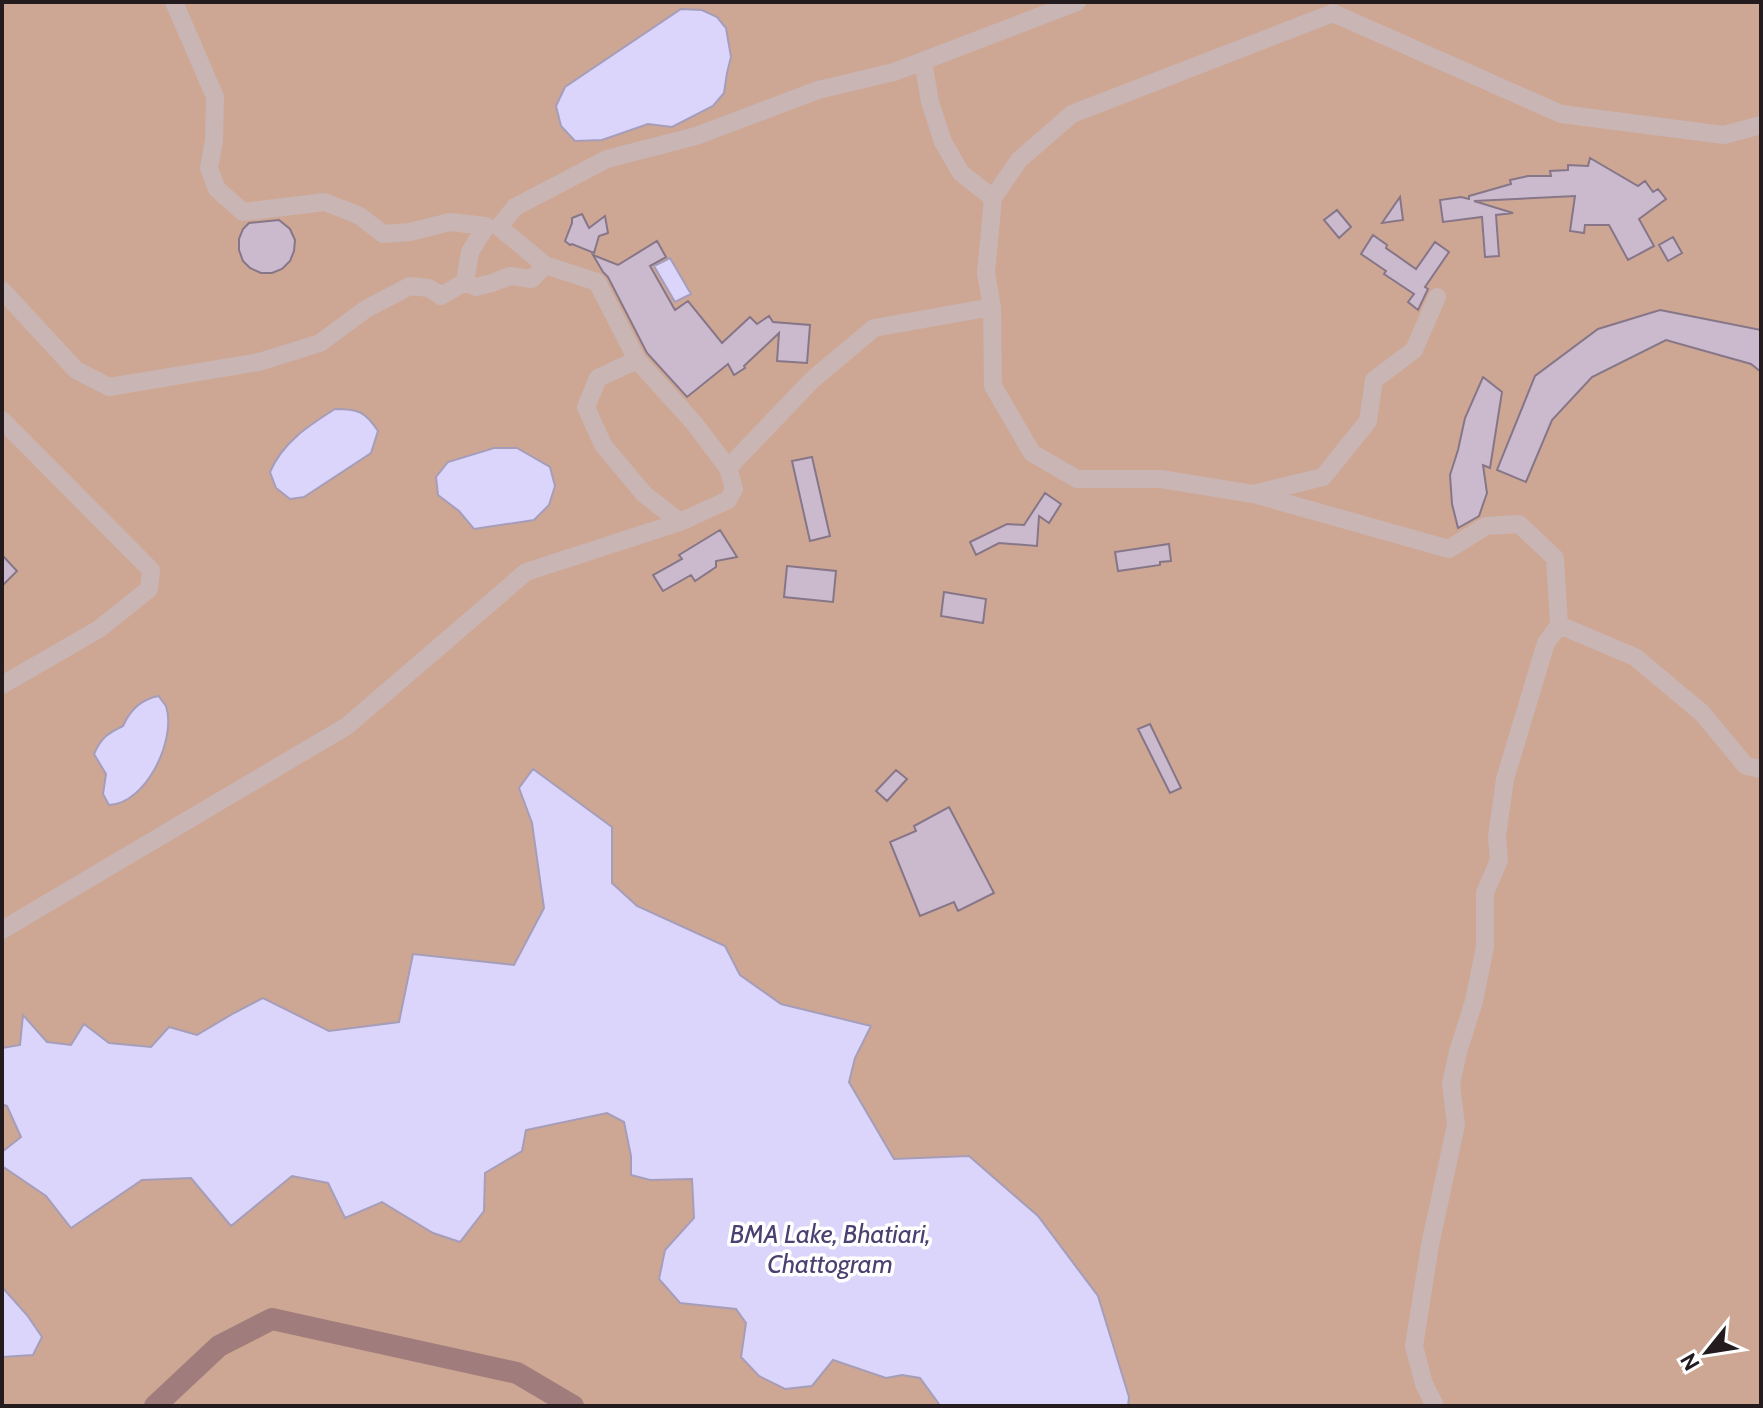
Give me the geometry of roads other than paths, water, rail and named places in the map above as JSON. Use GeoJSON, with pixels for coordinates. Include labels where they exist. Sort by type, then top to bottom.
{"type":"FeatureCollection","features":[{"type":"Feature","properties":{"kind":"main road"},"geometry":{"type":"LineString","coordinates":[[155,1406],[219,1346],[272,1319],[517,1373],[573,1406]]}},
{"type":"Feature","properties":{"kind":"street"},"geometry":{"type":"LineString","coordinates":[[2,930],[347,726],[526,572],[680,522],[728,500],[734,489],[728,468],[694,423],[637,360],[597,282],[545,265],[493,226],[450,222],[410,232],[383,234],[360,216],[325,202],[243,212],[217,189],[209,168],[214,141],[215,97],[174,2]]}},
{"type":"Feature","properties":{"kind":"street"},"geometry":{"type":"LineString","coordinates":[[465,282],[470,252],[493,226],[515,207],[607,159],[696,136],[818,90],[894,72],[1077,2]]}},
{"type":"Feature","properties":{"kind":"street"},"geometry":{"type":"LineString","coordinates":[[1435,1406],[1424,1384],[1414,1346],[1430,1245],[1456,1125],[1451,1084],[1485,947],[1485,893],[1499,860],[1497,837],[1505,779],[1546,643],[1559,625],[1555,558],[1519,524],[1486,526],[1449,549],[1253,494],[1161,479],[1077,479],[1032,453],[993,386],[992,307],[986,273],[993,198],[1019,160],[1072,114],[1333,13],[1561,114],[1724,135],[1761,125]]}},
{"type":"Feature","properties":{"kind":"street"},"geometry":{"type":"LineString","coordinates":[[923,61],[930,102],[943,142],[961,173],[993,198]]}},
{"type":"Feature","properties":{"kind":"street"},"geometry":{"type":"LineString","coordinates":[[465,282],[476,287],[510,276],[532,279],[545,265]]}},
{"type":"Feature","properties":{"kind":"street"},"geometry":{"type":"LineString","coordinates":[[2,290],[76,370],[109,387],[259,362],[320,343],[366,309],[410,286],[429,288],[441,296],[465,282]]}},
{"type":"Feature","properties":{"kind":"street"},"geometry":{"type":"LineString","coordinates":[[1253,494],[1323,477],[1368,421],[1374,380],[1414,350],[1437,297]]}},
{"type":"Feature","properties":{"kind":"street"},"geometry":{"type":"LineString","coordinates":[[728,468],[812,380],[874,328],[992,307]]}},
{"type":"Feature","properties":{"kind":"street"},"geometry":{"type":"LineString","coordinates":[[637,360],[598,378],[586,407],[603,445],[644,494],[680,522]]}},
{"type":"Feature","properties":{"kind":"street"},"geometry":{"type":"LineString","coordinates":[[2,420],[151,570],[149,589],[99,629],[2,685]]}},
{"type":"Feature","properties":{"kind":"street"},"geometry":{"type":"LineString","coordinates":[[1559,625],[1635,657],[1702,713],[1746,766],[1761,769]]}},
{"type":"Feature","properties":{"kind":"water"},"geometry":{"type":"Polygon","coordinates":[[[681,9],[702,10],[717,17],[726,28],[731,57],[724,93],[713,106],[672,127],[648,124],[602,140],[575,141],[561,126],[556,106],[565,87],[681,9]]]}},
{"type":"Feature","properties":{"kind":"water"},"geometry":{"type":"Polygon","coordinates":[[[670,258],[691,294],[675,302],[654,266],[670,258]]]}},
{"type":"Feature","properties":{"kind":"water"},"geometry":{"type":"Polygon","coordinates":[[[335,409],[360,412],[373,424],[378,431],[371,453],[304,497],[290,499],[276,488],[270,472],[275,461],[306,428],[335,409]]]}},
{"type":"Feature","properties":{"kind":"water"},"geometry":{"type":"Polygon","coordinates":[[[494,448],[517,448],[550,467],[555,486],[549,505],[534,520],[474,529],[459,511],[438,495],[436,477],[448,462],[494,448]]]}},
{"type":"Feature","properties":{"kind":"water"},"geometry":{"type":"Polygon","coordinates":[[[159,696],[166,706],[168,720],[163,752],[156,768],[135,794],[123,802],[109,805],[103,794],[106,774],[94,754],[102,740],[123,726],[137,706],[159,696]]]}},
{"type":"Feature","properties":{"kind":"water","name":"BMA Lake, Bhatiari, Chattogram"},"geometry":{"type":"Polygon","coordinates":[[[533,769],[612,827],[612,883],[637,906],[725,946],[740,975],[781,1004],[871,1026],[855,1058],[849,1082],[894,1159],[969,1156],[1038,1216],[1098,1296],[1129,1397],[1128,1406],[938,1406],[920,1378],[902,1375],[886,1378],[833,1360],[812,1386],[785,1389],[759,1376],[741,1357],[746,1323],[736,1309],[680,1303],[659,1279],[665,1250],[694,1218],[692,1179],[650,1180],[631,1175],[631,1156],[624,1122],[607,1113],[526,1130],[522,1151],[485,1173],[484,1211],[460,1242],[433,1233],[382,1202],[345,1218],[328,1183],[292,1176],[231,1226],[191,1178],[142,1180],[71,1228],[46,1196],[2,1166],[2,1152],[21,1137],[7,1106],[2,1104],[2,1048],[20,1045],[23,1015],[47,1042],[71,1045],[84,1024],[109,1043],[151,1047],[169,1027],[197,1035],[263,998],[329,1031],[399,1022],[413,954],[514,965],[544,908],[532,823],[519,788],[533,769]]]}},
{"type":"Feature","properties":{"kind":"water"},"geometry":{"type":"Polygon","coordinates":[[[2,1287],[42,1337],[33,1355],[2,1357],[2,1287]]]}}]}
